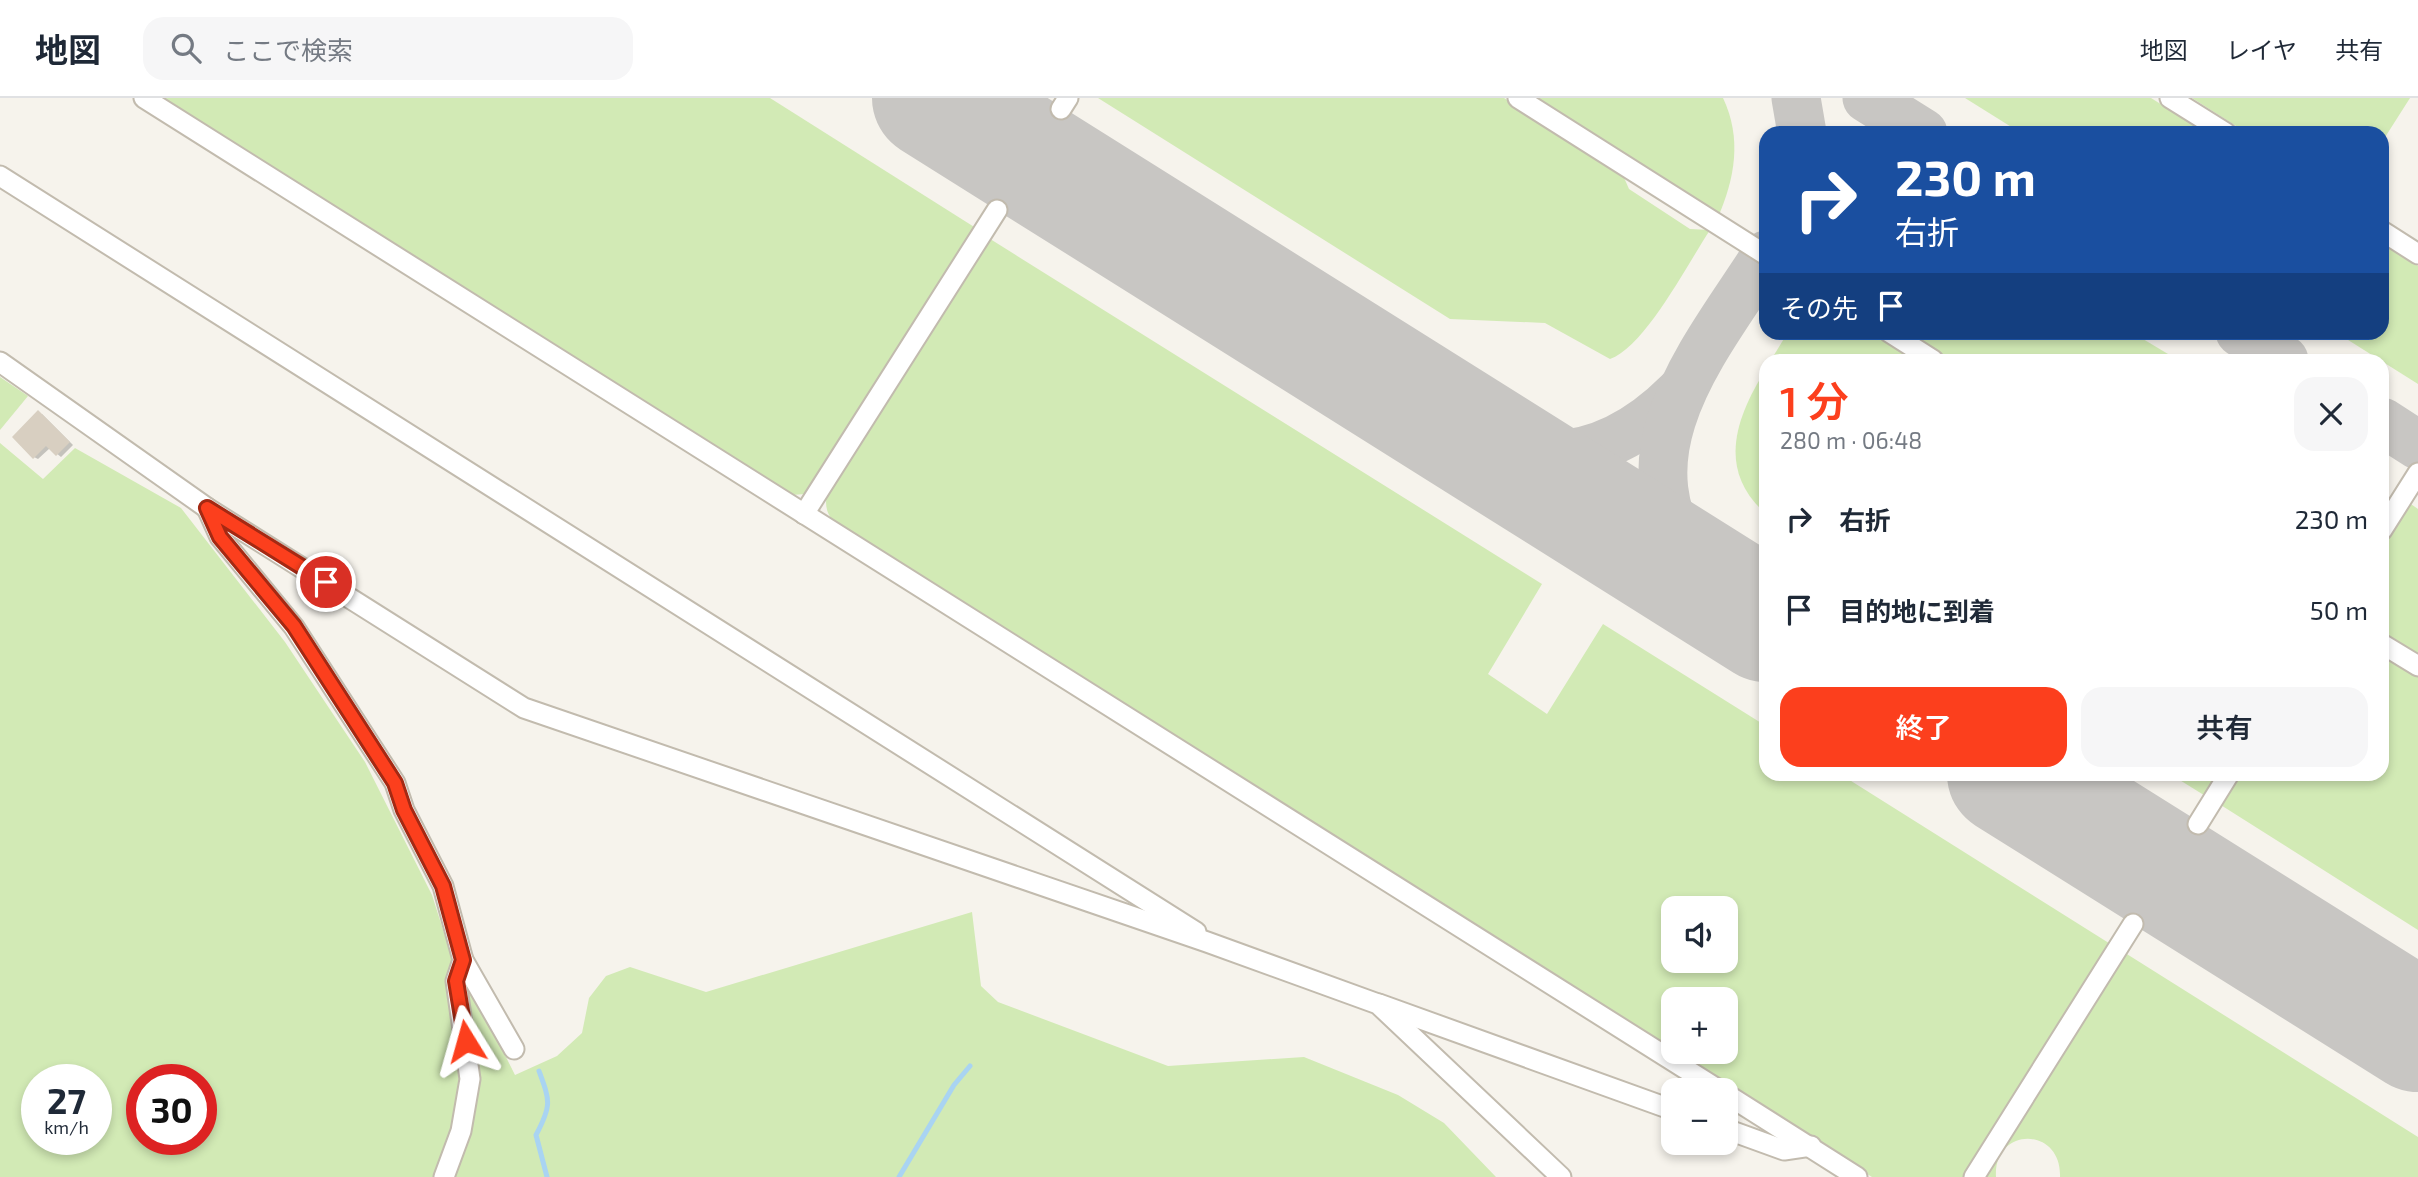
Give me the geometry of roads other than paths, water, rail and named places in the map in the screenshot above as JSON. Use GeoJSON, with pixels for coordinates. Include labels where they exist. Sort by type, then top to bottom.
{"type":"FeatureCollection","features":[{"type":"Feature","properties":{"kind":"street"},"geometry":{"type":"LineString","coordinates":[[144,98],[1700,1078]]}},
{"type":"Feature","properties":{"kind":"street"},"geometry":{"type":"LineString","coordinates":[[1518,98],[1759,251]]}},
{"type":"Feature","properties":{"kind":"street"},"geometry":{"type":"LineString","coordinates":[[2170,98],[2215,126]]}},
{"type":"Feature","properties":{"kind":"street"},"geometry":{"type":"LineString","coordinates":[[0,176],[1140,894],[1185,923],[1207,942]]}},
{"type":"Feature","properties":{"kind":"street"},"geometry":{"type":"LineString","coordinates":[[804,514],[998,210]]}},
{"type":"Feature","properties":{"kind":"street"},"geometry":{"type":"LineString","coordinates":[[2389,235],[2418,254]]}},
{"type":"Feature","properties":{"kind":"street"},"geometry":{"type":"LineString","coordinates":[[1902,340],[1924,354]]}},
{"type":"Feature","properties":{"kind":"street"},"geometry":{"type":"LineString","coordinates":[[0,362],[207,508],[524,708],[1207,942],[1661,1106]]}},
{"type":"Feature","properties":{"kind":"street"},"geometry":{"type":"LineString","coordinates":[[2389,519],[2418,472]]}},
{"type":"Feature","properties":{"kind":"street"},"geometry":{"type":"LineString","coordinates":[[207,508],[220,537],[294,626],[395,783],[404,810],[443,886],[463,960],[514,1049]]}},
{"type":"Feature","properties":{"kind":"street"},"geometry":{"type":"LineString","coordinates":[[2389,648],[2418,666]]}},
{"type":"Feature","properties":{"kind":"street"},"geometry":{"type":"LineString","coordinates":[[2197,824],[2225,781]]}},
{"type":"Feature","properties":{"kind":"street"},"geometry":{"type":"LineString","coordinates":[[1974,1177],[2133,924]]}},
{"type":"Feature","properties":{"kind":"street"},"geometry":{"type":"LineString","coordinates":[[443,1177],[461,1131],[470,1079],[456,981],[463,960]]}},
{"type":"Feature","properties":{"kind":"street"},"geometry":{"type":"LineString","coordinates":[[1378,1004],[1561,1177]]}},
{"type":"Feature","properties":{"kind":"street"},"geometry":{"type":"LineString","coordinates":[[1738,1101],[1857,1177]]}},
{"type":"Feature","properties":{"kind":"street"},"geometry":{"type":"LineString","coordinates":[[1738,1133],[1784,1150],[1811,1146]]}},
{"type":"Feature","properties":{"kind":"waterway"},"geometry":{"type":"LineString","coordinates":[[899,1177],[954,1085],[970,1066]]}},
{"type":"Feature","properties":{"kind":"waterway"},"geometry":{"type":"LineString","coordinates":[[539,1071],[548,1103],[545,1117],[536,1135],[547,1177]]}}]}
